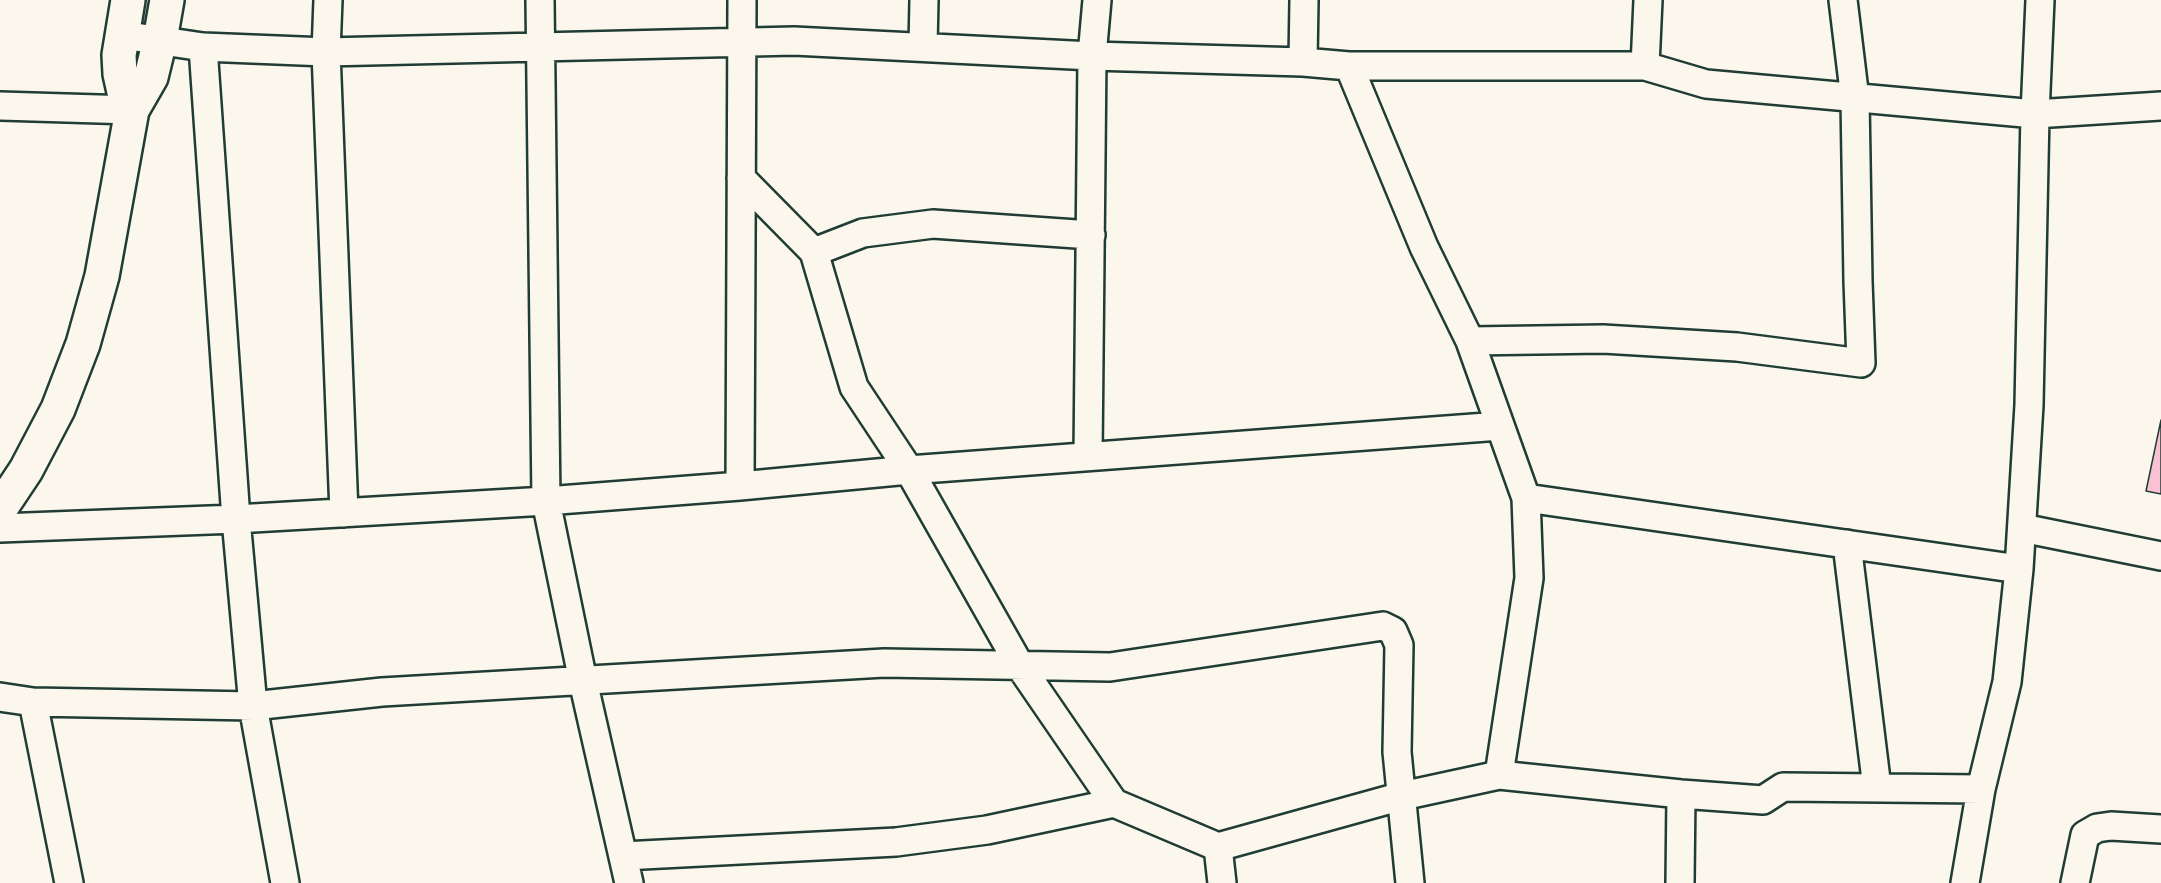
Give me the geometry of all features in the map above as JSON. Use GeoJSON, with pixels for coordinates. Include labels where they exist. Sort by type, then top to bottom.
{"type":"FeatureCollection","features":[{"type":"Feature","properties":{"kind":"street"},"geometry":{"type":"LineString","coordinates":[[128,0],[119,55],[124,92],[132,111]]}},
{"type":"Feature","properties":{"kind":"street"},"geometry":{"type":"LineString","coordinates":[[0,508],[26,471],[58,409],[84,344],[102,276],[132,111],[151,77],[167,0]]}},
{"type":"Feature","properties":{"kind":"street"},"geometry":{"type":"LineString","coordinates":[[328,0],[326,52],[344,513]]}},
{"type":"Feature","properties":{"kind":"street"},"geometry":{"type":"LineString","coordinates":[[540,0],[546,501],[583,681],[629,883]]}},
{"type":"Feature","properties":{"kind":"street"},"geometry":{"type":"LineString","coordinates":[[740,486],[742,0]]}},
{"type":"Feature","properties":{"kind":"street"},"geometry":{"type":"LineString","coordinates":[[923,46],[924,0]]}},
{"type":"Feature","properties":{"kind":"street"},"geometry":{"type":"LineString","coordinates":[[1088,456],[1092,56],[1097,0]]}},
{"type":"Feature","properties":{"kind":"street"},"geometry":{"type":"LineString","coordinates":[[1303,62],[1304,0]]}},
{"type":"Feature","properties":{"kind":"street"},"geometry":{"type":"LineString","coordinates":[[1645,66],[1648,0]]}},
{"type":"Feature","properties":{"kind":"street"},"geometry":{"type":"LineString","coordinates":[[1470,341],[1603,339],[1693,344],[1737,347],[1862,363],[1858,281],[1855,99],[1843,0]]}},
{"type":"Feature","properties":{"kind":"street"},"geometry":{"type":"LineString","coordinates":[[1965,883],[1981,789],[2007,682],[2019,569],[2029,405],[2035,114],[2040,0]]}},
{"type":"Feature","properties":{"kind":"street"},"geometry":{"type":"LineString","coordinates":[[122,35],[203,47],[326,52],[794,41],[1092,56],[1303,62],[1349,66],[1645,66],[1706,84],[2035,114],[2161,106]]}},
{"type":"Feature","properties":{"kind":"street"},"geometry":{"type":"LineString","coordinates":[[203,47],[236,519],[253,706],[285,883]]}},
{"type":"Feature","properties":{"kind":"street"},"geometry":{"type":"LineString","coordinates":[[1349,66],[1424,247],[1470,341],[1526,498],[1529,578],[1499,775]]}},
{"type":"Feature","properties":{"kind":"street"},"geometry":{"type":"LineString","coordinates":[[0,106],[132,111]]}},
{"type":"Feature","properties":{"kind":"street"},"geometry":{"type":"LineString","coordinates":[[741,178],[814,252],[854,387],[909,470],[1020,666],[1114,803],[1218,847],[1402,796],[1499,775],[1763,800],[1783,787],[1981,789]]}},
{"type":"Feature","properties":{"kind":"street"},"geometry":{"type":"LineString","coordinates":[[814,252],[863,233],[933,224],[1091,235]]}},
{"type":"Feature","properties":{"kind":"street"},"geometry":{"type":"LineString","coordinates":[[0,528],[236,519],[546,501],[909,470],[1500,426]]}},
{"type":"Feature","properties":{"kind":"street"},"geometry":{"type":"LineString","coordinates":[[1526,498],[2019,569]]}},
{"type":"Feature","properties":{"kind":"street"},"geometry":{"type":"LineString","coordinates":[[2022,528],[2161,556]]}},
{"type":"Feature","properties":{"kind":"street"},"geometry":{"type":"LineString","coordinates":[[1847,544],[1877,788]]}},
{"type":"Feature","properties":{"kind":"street"},"geometry":{"type":"LineString","coordinates":[[0,697],[33,702],[253,706],[382,692],[884,663],[1110,667],[1383,626],[1393,631],[1399,645],[1396,752],[1410,883]]}},
{"type":"Feature","properties":{"kind":"street"},"geometry":{"type":"LineString","coordinates":[[33,702],[69,883]]}},
{"type":"Feature","properties":{"kind":"street"},"geometry":{"type":"LineString","coordinates":[[1680,883],[1681,794]]}},
{"type":"Feature","properties":{"kind":"street"},"geometry":{"type":"LineString","coordinates":[[622,856],[897,842],[987,830],[1114,803]]}},
{"type":"Feature","properties":{"kind":"street"},"geometry":{"type":"LineString","coordinates":[[2075,883],[2085,835],[2097,828],[2110,826],[2161,829]]}},
{"type":"Feature","properties":{"kind":"street"},"geometry":{"type":"LineString","coordinates":[[1218,847],[1222,883]]}},
{"type":"Feature","properties":{"kind":"building"},"geometry":{"type":"Polygon","coordinates":[[[2161,420],[2161,494],[2146,491],[2161,420]]]}}]}
